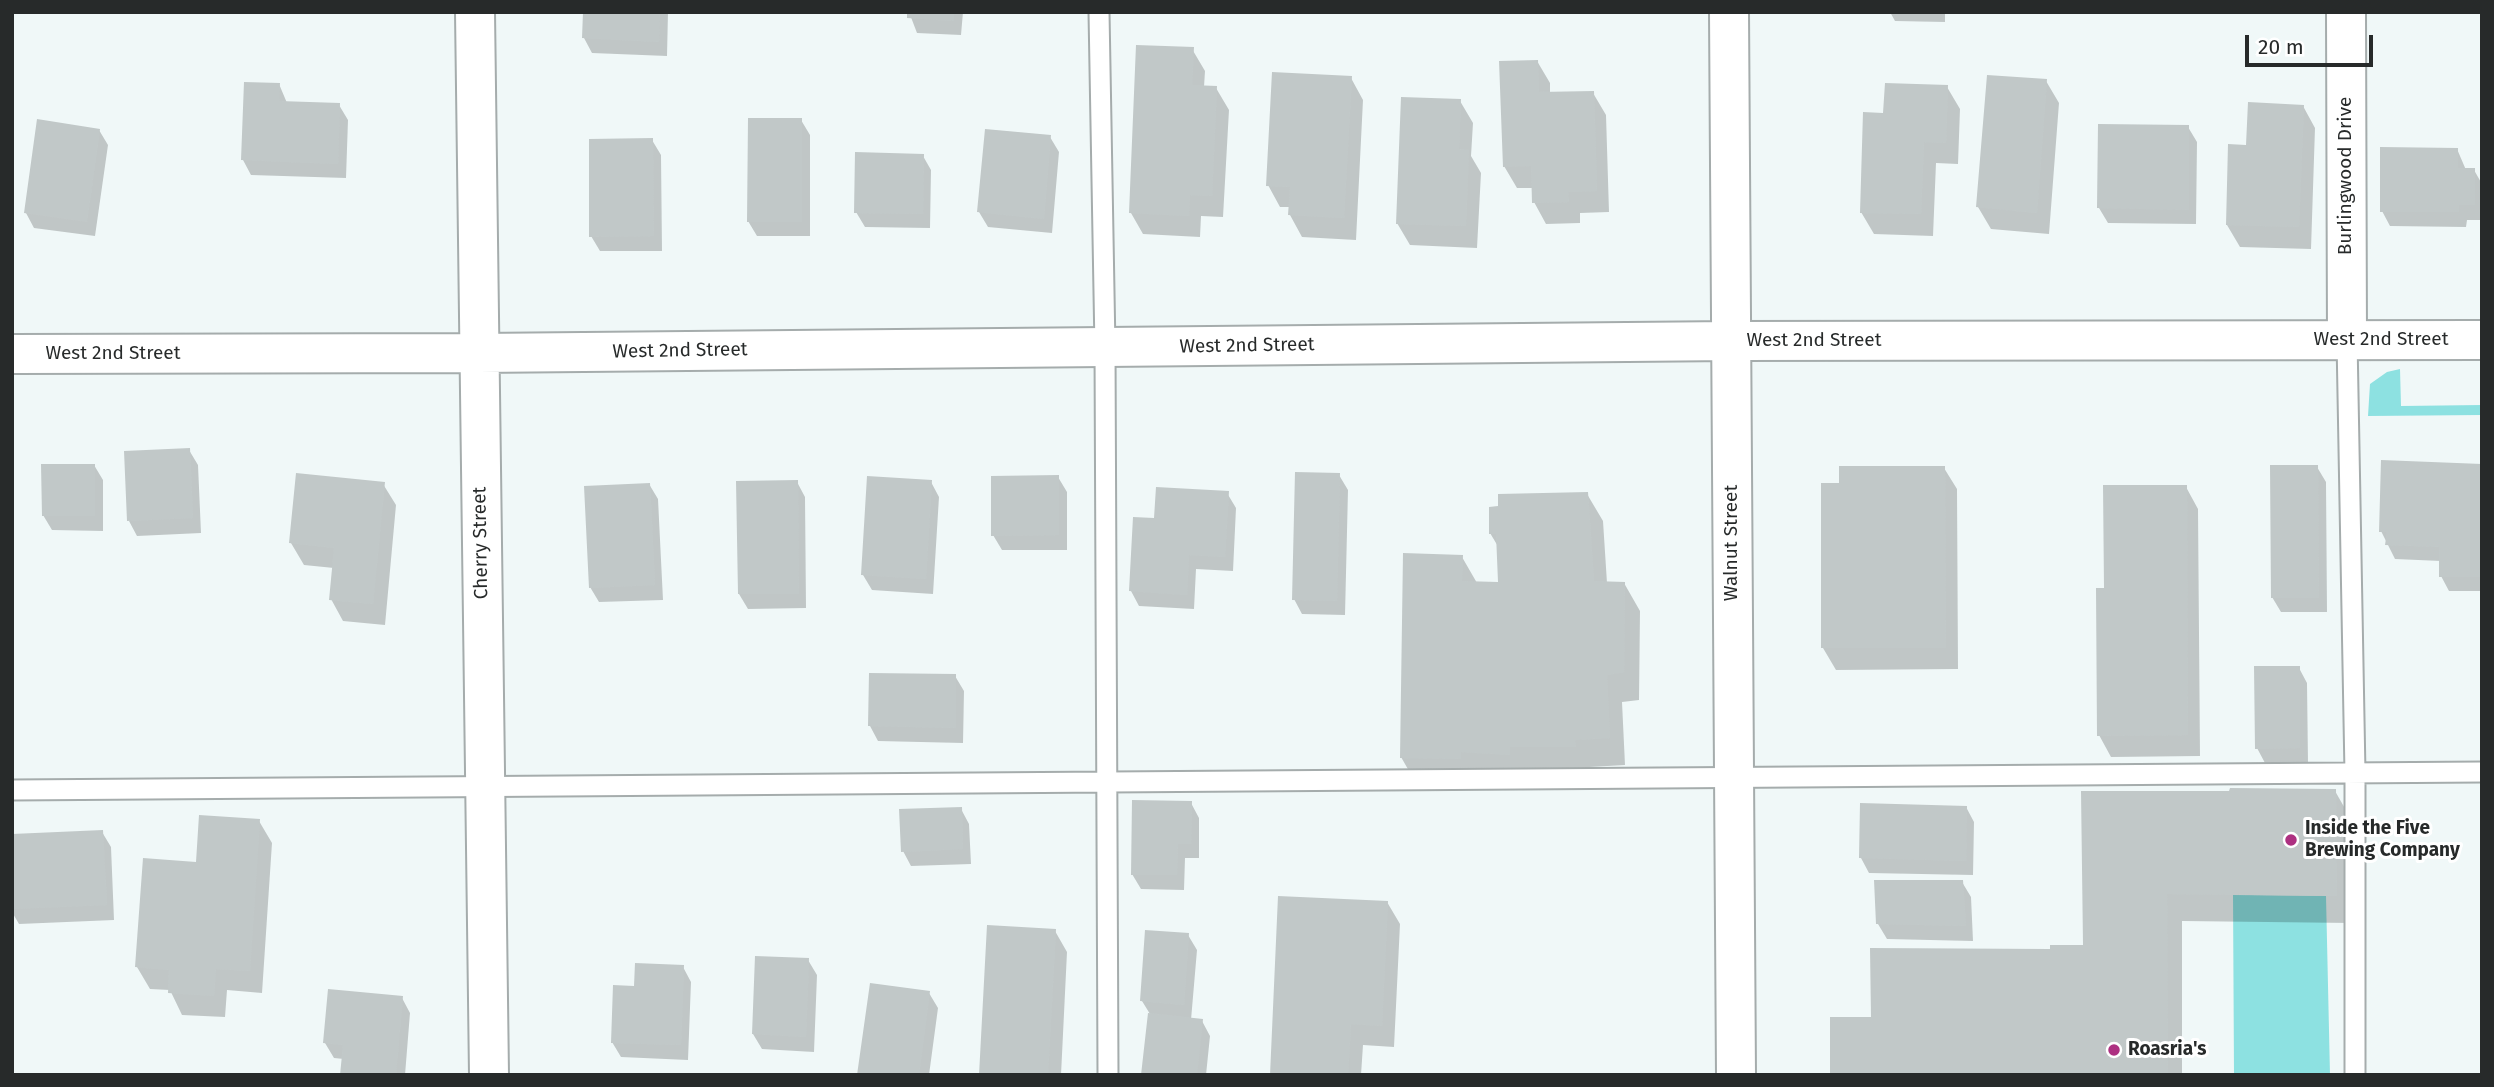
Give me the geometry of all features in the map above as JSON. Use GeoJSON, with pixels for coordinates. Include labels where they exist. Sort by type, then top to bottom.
{"type":"FeatureCollection","features":[{"type":"Feature","properties":{"kind":"street","name":"Cherry Street"},"geometry":{"type":"LineString","coordinates":[[475,12],[489,1075]]}},
{"type":"Feature","properties":{"kind":"street","name":"Walnut Street"},"geometry":{"type":"LineString","coordinates":[[1728,12],[1736,1075]]}},
{"type":"Feature","properties":{"kind":"street","name":"Burlingwood Drive"},"geometry":{"type":"LineString","coordinates":[[2346,12],[2347,340]]}},
{"type":"Feature","properties":{"kind":"street","name":"West 2nd Street"},"geometry":{"type":"LineString","coordinates":[[12,354],[479,353],[1731,341],[2482,340]]}},
{"type":"Feature","properties":{"kind":"lane"},"geometry":{"type":"LineString","coordinates":[[1100,12],[1105,348],[1108,1075]]}},
{"type":"Feature","properties":{"kind":"lane"},"geometry":{"type":"LineString","coordinates":[[2347,340],[2356,1075]]}},
{"type":"Feature","properties":{"kind":"lane"},"geometry":{"type":"LineString","coordinates":[[12,790],[2482,772]]}},
{"type":"Feature","properties":{"kind":"shaded area"},"geometry":{"type":"Polygon","coordinates":[[[2400,369],[2401,406],[2482,405],[2482,415],[2368,416],[2370,384],[2387,372],[2400,369]]]}},
{"type":"Feature","properties":{"kind":"shaded area"},"geometry":{"type":"Polygon","coordinates":[[[2233,895],[2326,896],[2330,1075],[2234,1075],[2233,895]]]}},
{"type":"Feature","properties":{"kind":"building"},"geometry":{"type":"Polygon","coordinates":[[[583,12],[660,12],[659,42],[582,38],[583,12]]]}},
{"type":"Feature","properties":{"kind":"building"},"geometry":{"type":"Polygon","coordinates":[[[907,12],[954,12],[954,21],[907,18],[907,12]]]}},
{"type":"Feature","properties":{"kind":"building"},"geometry":{"type":"Polygon","coordinates":[[[1136,45],[1194,47],[1192,85],[1217,86],[1212,196],[1190,195],[1189,216],[1129,213],[1136,45]]]}},
{"type":"Feature","properties":{"kind":"building"},"geometry":{"type":"Polygon","coordinates":[[[1538,60],[1539,92],[1594,91],[1597,191],[1568,192],[1569,202],[1532,203],[1531,166],[1503,167],[1499,61],[1538,60]]]}},
{"type":"Feature","properties":{"kind":"building"},"geometry":{"type":"Polygon","coordinates":[[[1272,72],[1352,76],[1344,218],[1288,215],[1290,187],[1266,186],[1272,72]]]}},
{"type":"Feature","properties":{"kind":"building"},"geometry":{"type":"Polygon","coordinates":[[[1987,75],[2047,79],[2037,213],[1976,207],[1987,75]]]}},
{"type":"Feature","properties":{"kind":"building"},"geometry":{"type":"Polygon","coordinates":[[[244,82],[280,83],[279,101],[340,103],[338,164],[241,160],[244,82]]]}},
{"type":"Feature","properties":{"kind":"building"},"geometry":{"type":"Polygon","coordinates":[[[1885,83],[1948,85],[1946,143],[1924,142],[1921,214],[1860,213],[1863,112],[1883,113],[1885,83]]]}},
{"type":"Feature","properties":{"kind":"building"},"geometry":{"type":"Polygon","coordinates":[[[1401,97],[1461,99],[1459,149],[1469,150],[1466,226],[1396,224],[1401,97]]]}},
{"type":"Feature","properties":{"kind":"building"},"geometry":{"type":"Polygon","coordinates":[[[2248,102],[2304,105],[2299,227],[2226,225],[2228,144],[2246,145],[2248,102]]]}},
{"type":"Feature","properties":{"kind":"building"},"geometry":{"type":"Polygon","coordinates":[[[748,118],[802,118],[802,222],[747,222],[748,118]]]}},
{"type":"Feature","properties":{"kind":"building"},"geometry":{"type":"Polygon","coordinates":[[[37,119],[100,129],[87,222],[24,213],[37,119]]]}},
{"type":"Feature","properties":{"kind":"building"},"geometry":{"type":"Polygon","coordinates":[[[2098,124],[2189,125],[2189,210],[2097,208],[2098,124]]]}},
{"type":"Feature","properties":{"kind":"building"},"geometry":{"type":"Polygon","coordinates":[[[985,129],[1051,135],[1044,219],[977,212],[985,129]]]}},
{"type":"Feature","properties":{"kind":"building"},"geometry":{"type":"Polygon","coordinates":[[[653,138],[654,236],[589,237],[589,139],[653,138]]]}},
{"type":"Feature","properties":{"kind":"building"},"geometry":{"type":"Polygon","coordinates":[[[2380,147],[2458,148],[2458,168],[2475,168],[2475,205],[2459,205],[2459,212],[2380,212],[2380,147]]]}},
{"type":"Feature","properties":{"kind":"building"},"geometry":{"type":"Polygon","coordinates":[[[855,152],[924,154],[923,214],[854,213],[855,152]]]}},
{"type":"Feature","properties":{"kind":"building"},"geometry":{"type":"Polygon","coordinates":[[[190,448],[193,518],[127,521],[124,451],[190,448]]]}},
{"type":"Feature","properties":{"kind":"building"},"geometry":{"type":"Polygon","coordinates":[[[2381,460],[2482,464],[2482,577],[2439,577],[2439,547],[2385,545],[2387,532],[2379,532],[2381,460]]]}},
{"type":"Feature","properties":{"kind":"building"},"geometry":{"type":"Polygon","coordinates":[[[41,464],[95,464],[95,516],[42,516],[41,464]]]}},
{"type":"Feature","properties":{"kind":"building"},"geometry":{"type":"Polygon","coordinates":[[[2270,465],[2318,465],[2319,598],[2271,598],[2270,465]]]}},
{"type":"Feature","properties":{"kind":"building"},"geometry":{"type":"Polygon","coordinates":[[[1839,466],[1945,466],[1946,648],[1821,648],[1821,483],[1839,483],[1839,466]]]}},
{"type":"Feature","properties":{"kind":"building"},"geometry":{"type":"Polygon","coordinates":[[[1295,472],[1340,473],[1337,601],[1292,600],[1295,472]]]}},
{"type":"Feature","properties":{"kind":"building"},"geometry":{"type":"Polygon","coordinates":[[[296,473],[385,482],[373,604],[329,600],[334,548],[289,543],[296,473]]]}},
{"type":"Feature","properties":{"kind":"building"},"geometry":{"type":"Polygon","coordinates":[[[1059,475],[1059,535],[991,536],[991,476],[1059,475]]]}},
{"type":"Feature","properties":{"kind":"building"},"geometry":{"type":"Polygon","coordinates":[[[867,476],[932,480],[926,579],[861,575],[867,476]]]}},
{"type":"Feature","properties":{"kind":"building"},"geometry":{"type":"Polygon","coordinates":[[[798,480],[799,594],[738,594],[736,481],[798,480]]]}},
{"type":"Feature","properties":{"kind":"building"},"geometry":{"type":"Polygon","coordinates":[[[650,483],[655,585],[589,588],[584,486],[650,483]]]}},
{"type":"Feature","properties":{"kind":"building"},"geometry":{"type":"Polygon","coordinates":[[[2103,485],[2187,485],[2188,735],[2097,736],[2096,588],[2104,588],[2103,485]]]}},
{"type":"Feature","properties":{"kind":"building"},"geometry":{"type":"Polygon","coordinates":[[[1156,487],[1229,491],[1225,557],[1189,555],[1187,595],[1129,591],[1133,517],[1154,518],[1156,487]]]}},
{"type":"Feature","properties":{"kind":"building"},"geometry":{"type":"Polygon","coordinates":[[[1588,492],[1594,581],[1625,582],[1624,672],[1607,675],[1610,738],[1575,740],[1576,747],[1510,747],[1510,755],[1461,752],[1461,759],[1400,758],[1403,553],[1463,555],[1462,581],[1498,582],[1496,534],[1489,534],[1489,507],[1498,506],[1498,494],[1588,492]]]}},
{"type":"Feature","properties":{"kind":"building"},"geometry":{"type":"Polygon","coordinates":[[[2254,666],[2300,666],[2300,748],[2255,749],[2254,666]]]}},
{"type":"Feature","properties":{"kind":"building"},"geometry":{"type":"Polygon","coordinates":[[[869,673],[956,674],[956,728],[868,726],[869,673]]]}},
{"type":"Feature","properties":{"kind":"building"},"geometry":{"type":"Polygon","coordinates":[[[2230,788],[2336,789],[2337,896],[2167,894],[2168,1075],[1830,1075],[1830,1017],[1871,1017],[1870,948],[2050,949],[2050,945],[2083,945],[2081,791],[2229,791],[2230,788]]]}},
{"type":"Feature","properties":{"kind":"building"},"geometry":{"type":"Polygon","coordinates":[[[1132,800],[1192,801],[1191,844],[1178,844],[1177,875],[1131,875],[1132,800]]]}},
{"type":"Feature","properties":{"kind":"building"},"geometry":{"type":"Polygon","coordinates":[[[1860,803],[1967,806],[1966,861],[1859,858],[1860,803]]]}},
{"type":"Feature","properties":{"kind":"building"},"geometry":{"type":"Polygon","coordinates":[[[962,807],[963,849],[901,852],[899,809],[962,807]]]}},
{"type":"Feature","properties":{"kind":"building"},"geometry":{"type":"Polygon","coordinates":[[[199,815],[260,819],[250,971],[216,969],[214,996],[168,993],[169,970],[135,967],[143,858],[196,862],[199,815]]]}},
{"type":"Feature","properties":{"kind":"building"},"geometry":{"type":"Polygon","coordinates":[[[103,830],[107,905],[12,909],[12,834],[103,830]]]}},
{"type":"Feature","properties":{"kind":"building"},"geometry":{"type":"Polygon","coordinates":[[[1874,880],[1963,880],[1966,926],[1876,924],[1874,880]]]}},
{"type":"Feature","properties":{"kind":"building"},"geometry":{"type":"Polygon","coordinates":[[[1278,896],[1388,901],[1382,1026],[1351,1024],[1348,1075],[1270,1075],[1278,896]]]}},
{"type":"Feature","properties":{"kind":"building"},"geometry":{"type":"Polygon","coordinates":[[[987,925],[1056,929],[1048,1075],[979,1075],[987,925]]]}},
{"type":"Feature","properties":{"kind":"building"},"geometry":{"type":"Polygon","coordinates":[[[1145,930],[1189,933],[1184,1005],[1140,1001],[1145,930]]]}},
{"type":"Feature","properties":{"kind":"building"},"geometry":{"type":"Polygon","coordinates":[[[755,956],[809,958],[806,1037],[752,1034],[755,956]]]}},
{"type":"Feature","properties":{"kind":"building"},"geometry":{"type":"Polygon","coordinates":[[[635,963],[684,965],[681,1045],[611,1043],[613,985],[634,986],[635,963]]]}},
{"type":"Feature","properties":{"kind":"building"},"geometry":{"type":"Polygon","coordinates":[[[870,983],[930,991],[919,1075],[857,1075],[870,983]]]}},
{"type":"Feature","properties":{"kind":"building"},"geometry":{"type":"Polygon","coordinates":[[[328,989],[403,996],[396,1075],[340,1075],[343,1045],[323,1043],[328,989]]]}},
{"type":"Feature","properties":{"kind":"building"},"geometry":{"type":"Polygon","coordinates":[[[1148,1013],[1203,1019],[1197,1075],[1141,1075],[1148,1013]]]}},
{"type":"Feature","properties":{"kind":"place","name":"Inside the Five Brewing Company"},"geometry":{"type":"Point","coordinates":[2291,840]}},
{"type":"Feature","properties":{"kind":"place","name":"Roasria's"},"geometry":{"type":"Point","coordinates":[2114,1050]}}]}
